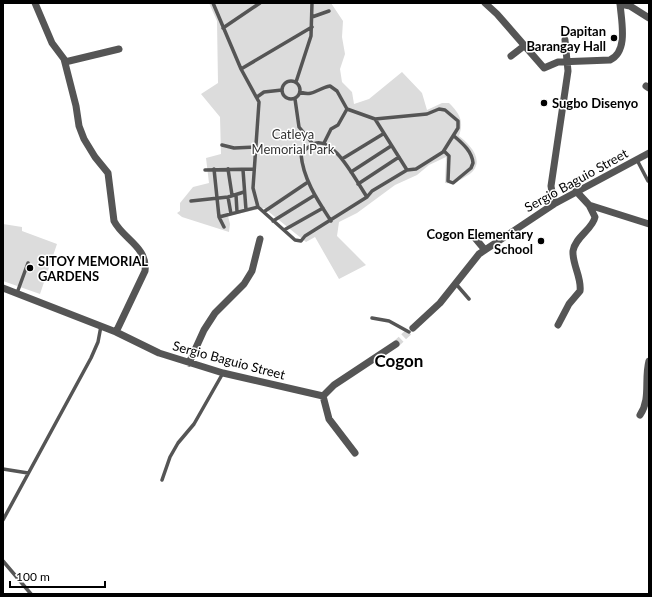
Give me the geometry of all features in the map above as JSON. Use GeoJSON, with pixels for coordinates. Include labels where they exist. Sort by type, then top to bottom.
{"type":"FeatureCollection","features":[{"type":"Feature","properties":{"kind":"street"},"geometry":{"type":"LineString","coordinates":[[35,3],[52,43],[65,62],[76,106],[79,126],[95,158],[108,173],[114,221],[117,228],[140,249],[146,263],[145,271],[116,332]]}},
{"type":"Feature","properties":{"kind":"street"},"geometry":{"type":"LineString","coordinates":[[485,3],[497,14],[544,68],[558,62],[610,60],[616,57],[621,48],[622,23],[620,4],[630,6],[649,18]]}},
{"type":"Feature","properties":{"kind":"street"},"geometry":{"type":"LineString","coordinates":[[554,204],[551,186],[568,62],[565,55],[565,40]]}},
{"type":"Feature","properties":{"kind":"street"},"geometry":{"type":"LineString","coordinates":[[511,56],[524,46]]}},
{"type":"Feature","properties":{"kind":"street"},"geometry":{"type":"LineString","coordinates":[[65,62],[119,49]]}},
{"type":"Feature","properties":{"kind":"street","name":"Sergio Baguio Street"},"geometry":{"type":"LineString","coordinates":[[411,330],[440,304],[479,254],[554,204],[649,153]]}},
{"type":"Feature","properties":{"kind":"street"},"geometry":{"type":"LineString","coordinates":[[558,326],[569,304],[580,291],[573,250],[581,235],[593,223],[595,217],[589,205],[576,191]]}},
{"type":"Feature","properties":{"kind":"street"},"geometry":{"type":"LineString","coordinates":[[589,205],[649,224]]}},
{"type":"Feature","properties":{"kind":"street"},"geometry":{"type":"LineString","coordinates":[[475,238],[485,250]]}},
{"type":"Feature","properties":{"kind":"street"},"geometry":{"type":"LineString","coordinates":[[189,363],[204,330],[215,313],[244,284],[252,271],[260,239]]}},
{"type":"Feature","properties":{"kind":"street","name":"Sergio Baguio Street"},"geometry":{"type":"LineString","coordinates":[[3,288],[116,332],[159,353],[223,373],[323,396]]}},
{"type":"Feature","properties":{"kind":"street"},"geometry":{"type":"LineString","coordinates":[[356,453],[329,419],[323,396],[334,385],[390,350],[396,344]]}},
{"type":"Feature","properties":{"kind":"street"},"geometry":{"type":"LineString","coordinates":[[640,415],[647,402],[646,389],[649,361]]}},
{"type":"Feature","properties":{"kind":"lane"},"geometry":{"type":"LineString","coordinates":[[213,3],[241,69],[257,97],[260,106],[253,188],[258,207]]}},
{"type":"Feature","properties":{"kind":"lane"},"geometry":{"type":"LineString","coordinates":[[223,28],[260,3]]}},
{"type":"Feature","properties":{"kind":"lane"},"geometry":{"type":"LineString","coordinates":[[296,82],[308,49],[312,27],[312,3]]}},
{"type":"Feature","properties":{"kind":"lane"},"geometry":{"type":"LineString","coordinates":[[312,17],[329,12]]}},
{"type":"Feature","properties":{"kind":"lane"},"geometry":{"type":"LineString","coordinates":[[241,69],[312,27]]}},
{"type":"Feature","properties":{"kind":"lane"},"geometry":{"type":"LineString","coordinates":[[282,90],[287,82],[296,82]]}},
{"type":"Feature","properties":{"kind":"lane"},"geometry":{"type":"LineString","coordinates":[[296,82],[300,88],[300,92],[295,99],[299,127],[313,144]]}},
{"type":"Feature","properties":{"kind":"lane"},"geometry":{"type":"LineString","coordinates":[[219,217],[258,207],[265,211],[273,221],[295,240],[301,241],[305,236],[367,197],[372,191],[407,170],[420,167],[444,151],[458,128],[458,121],[445,110],[439,109],[422,115],[375,119],[347,109],[336,91],[330,86],[314,93],[306,94],[300,92]]}},
{"type":"Feature","properties":{"kind":"lane"},"geometry":{"type":"LineString","coordinates":[[257,97],[264,92],[282,90]]}},
{"type":"Feature","properties":{"kind":"lane"},"geometry":{"type":"LineString","coordinates":[[282,90],[286,98],[295,99]]}},
{"type":"Feature","properties":{"kind":"lane"},"geometry":{"type":"LineString","coordinates":[[324,143],[331,129],[338,125],[347,109]]}},
{"type":"Feature","properties":{"kind":"lane"},"geometry":{"type":"LineString","coordinates":[[375,119],[407,170]]}},
{"type":"Feature","properties":{"kind":"lane"},"geometry":{"type":"LineString","coordinates":[[342,160],[383,134]]}},
{"type":"Feature","properties":{"kind":"lane"},"geometry":{"type":"LineString","coordinates":[[444,151],[448,156],[448,181],[453,183],[471,168],[473,163],[470,154],[464,145],[454,136]]}},
{"type":"Feature","properties":{"kind":"lane"},"geometry":{"type":"LineString","coordinates":[[331,221],[308,182],[301,154],[313,144],[324,143],[334,149],[367,197]]}},
{"type":"Feature","properties":{"kind":"lane"},"geometry":{"type":"LineString","coordinates":[[222,145],[234,148],[256,147]]}},
{"type":"Feature","properties":{"kind":"lane"},"geometry":{"type":"LineString","coordinates":[[350,172],[391,146]]}},
{"type":"Feature","properties":{"kind":"lane"},"geometry":{"type":"LineString","coordinates":[[358,184],[399,158]]}},
{"type":"Feature","properties":{"kind":"lane"},"geometry":{"type":"LineString","coordinates":[[637,160],[648,181]]}},
{"type":"Feature","properties":{"kind":"lane"},"geometry":{"type":"LineString","coordinates":[[214,169],[219,217],[224,227]]}},
{"type":"Feature","properties":{"kind":"lane"},"geometry":{"type":"LineString","coordinates":[[228,169],[232,195],[237,212]]}},
{"type":"Feature","properties":{"kind":"lane"},"geometry":{"type":"LineString","coordinates":[[205,170],[254,169]]}},
{"type":"Feature","properties":{"kind":"lane"},"geometry":{"type":"LineString","coordinates":[[243,170],[246,210]]}},
{"type":"Feature","properties":{"kind":"lane"},"geometry":{"type":"LineString","coordinates":[[265,211],[308,182]]}},
{"type":"Feature","properties":{"kind":"lane"},"geometry":{"type":"LineString","coordinates":[[191,201],[244,192]]}},
{"type":"Feature","properties":{"kind":"lane"},"geometry":{"type":"LineString","coordinates":[[231,214],[232,195]]}},
{"type":"Feature","properties":{"kind":"lane"},"geometry":{"type":"LineString","coordinates":[[273,221],[315,195]]}},
{"type":"Feature","properties":{"kind":"lane"},"geometry":{"type":"LineString","coordinates":[[284,230],[323,208]]}},
{"type":"Feature","properties":{"kind":"lane"},"geometry":{"type":"LineString","coordinates":[[17,293],[28,263]]}},
{"type":"Feature","properties":{"kind":"lane"},"geometry":{"type":"LineString","coordinates":[[456,284],[469,299]]}},
{"type":"Feature","properties":{"kind":"lane"},"geometry":{"type":"LineString","coordinates":[[372,318],[388,321],[411,330]]}},
{"type":"Feature","properties":{"kind":"lane"},"geometry":{"type":"LineString","coordinates":[[3,520],[92,354],[101,326]]}},
{"type":"Feature","properties":{"kind":"lane"},"geometry":{"type":"LineString","coordinates":[[162,480],[170,457],[178,443],[194,424],[223,373]]}},
{"type":"Feature","properties":{"kind":"lane"},"geometry":{"type":"LineString","coordinates":[[3,469],[28,473]]}},
{"type":"Feature","properties":{"kind":"lane"},"geometry":{"type":"LineString","coordinates":[[3,561],[31,594]]}},
{"type":"Feature","properties":{"kind":"green space","name":"Catleya Memorial Park"},"geometry":{"type":"Polygon","coordinates":[[[209,3],[331,3],[343,21],[342,37],[345,54],[340,69],[342,82],[352,92],[354,104],[369,99],[402,72],[422,93],[427,110],[442,103],[449,103],[456,111],[461,122],[459,136],[474,151],[476,156],[476,166],[473,171],[454,184],[445,183],[446,157],[429,165],[417,175],[395,185],[357,213],[339,222],[337,236],[366,265],[339,279],[315,237],[306,242],[264,208],[228,216],[230,224],[229,232],[182,217],[177,213],[180,211],[180,203],[193,187],[209,183],[206,158],[221,154],[220,117],[201,94],[218,83],[217,21],[209,3]]]}},
{"type":"Feature","properties":{"kind":"green space"},"geometry":{"type":"Polygon","coordinates":[[[3,224],[22,227],[22,231],[57,244],[40,294],[3,281],[3,224]]]}},
{"type":"Feature","properties":{"kind":"tunnel"},"geometry":{"type":"LineString","coordinates":[[396,344],[413,328]]}},
{"type":"Feature","properties":{"kind":"place","name":"Dapitan Barangay Hall"},"geometry":{"type":"Point","coordinates":[614,38]}},
{"type":"Feature","properties":{"kind":"place","name":"Sugbo Disenyo"},"geometry":{"type":"Point","coordinates":[544,103]}},
{"type":"Feature","properties":{"kind":"place","name":"Cogon Elementary School"},"geometry":{"type":"Point","coordinates":[541,241]}},
{"type":"Feature","properties":{"kind":"place","name":"SITOY MEMORIAL GARDENS"},"geometry":{"type":"Point","coordinates":[30,268]}},
{"type":"Feature","properties":{"kind":"district","name":"Cogon"},"geometry":{"type":"Point","coordinates":[399,361]}}]}
